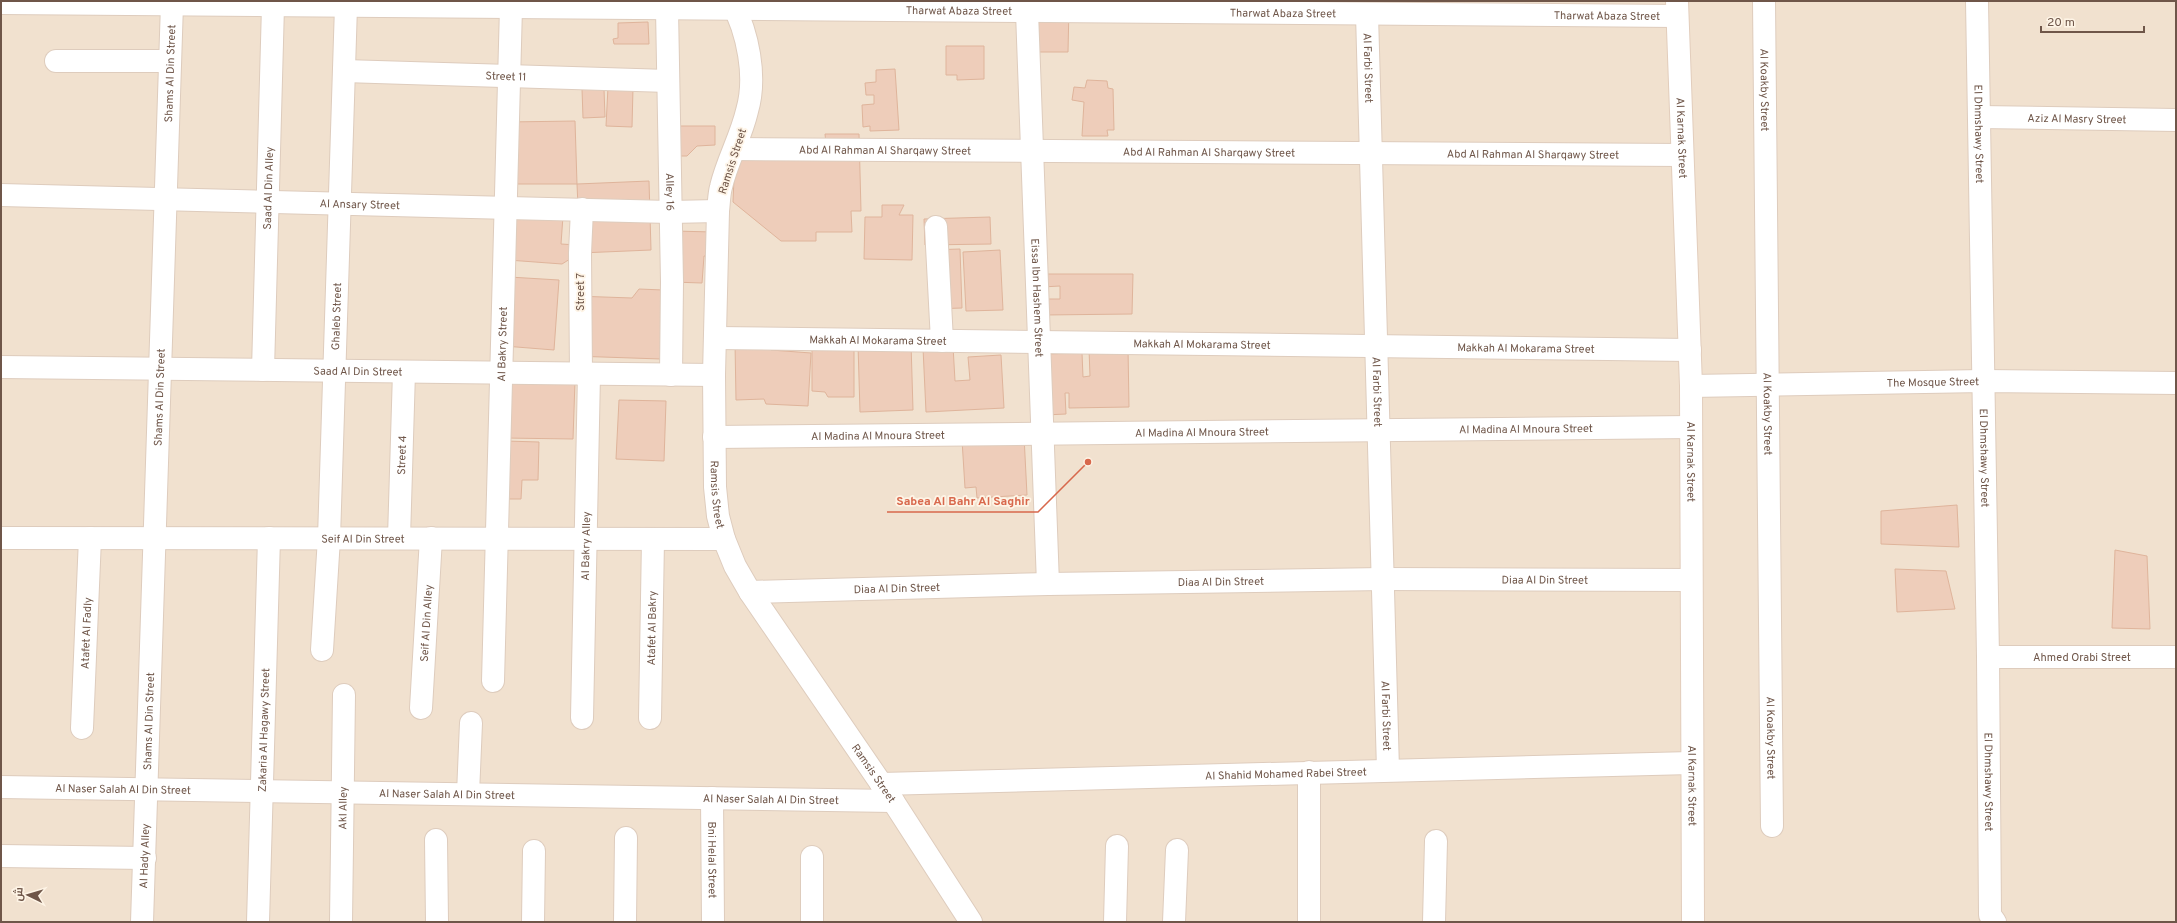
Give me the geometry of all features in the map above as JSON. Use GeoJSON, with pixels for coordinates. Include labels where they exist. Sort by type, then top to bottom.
{"type":"FeatureCollection","features":[{"type":"Feature","properties":{"kind":"street","name":"Al Koakby Street"},"geometry":{"type":"LineString","coordinates":[[1764,1],[1772,826]]}},
{"type":"Feature","properties":{"kind":"street","name":"El Dhmshawy Street"},"geometry":{"type":"LineString","coordinates":[[1977,1],[1993,918]]}},
{"type":"Feature","properties":{"kind":"street","name":"Tharwat Abaza Street"},"geometry":{"type":"LineString","coordinates":[[1,3],[667,8],[734,5],[1027,12],[1367,14],[1677,9]]}},
{"type":"Feature","properties":{"kind":"street","name":"Shams Al Din Street"},"geometry":{"type":"LineString","coordinates":[[147,789],[172,4]]}},
{"type":"Feature","properties":{"kind":"street","name":"Ramsis Street"},"geometry":{"type":"LineString","coordinates":[[734,5],[749,50],[751,84],[748,110],[721,186],[718,211],[714,376],[714,437],[718,516],[724,539],[750,592],[893,801],[971,922]]}},
{"type":"Feature","properties":{"kind":"street","name":"Saad Al Din Alley"},"geometry":{"type":"LineString","coordinates":[[263,370],[273,6]]}},
{"type":"Feature","properties":{"kind":"street","name":"Ghaleb Street"},"geometry":{"type":"LineString","coordinates":[[322,650],[329,538],[346,6]]}},
{"type":"Feature","properties":{"kind":"street","name":"Al Bakry Street"},"geometry":{"type":"LineString","coordinates":[[493,681],[512,7]]}},
{"type":"Feature","properties":{"kind":"street","name":"Alley 16"},"geometry":{"type":"LineString","coordinates":[[667,8],[671,375]]}},
{"type":"Feature","properties":{"kind":"street","name":"Al Karnak Street"},"geometry":{"type":"LineString","coordinates":[[1677,9],[1691,386],[1691,763],[1693,922]]}},
{"type":"Feature","properties":{"kind":"street","name":"Eissa Ibn Hashem Street"},"geometry":{"type":"LineString","coordinates":[[1027,12],[1048,584]]}},
{"type":"Feature","properties":{"kind":"street","name":"Al Farbi Street"},"geometry":{"type":"LineString","coordinates":[[1367,14],[1388,770]]}},
{"type":"Feature","properties":{"kind":"street"},"geometry":{"type":"LineString","coordinates":[[56,61],[170,61]]}},
{"type":"Feature","properties":{"kind":"street","name":"Street 11"},"geometry":{"type":"LineString","coordinates":[[344,71],[668,81]]}},
{"type":"Feature","properties":{"kind":"street","name":"Aziz Al Masry Street"},"geometry":{"type":"LineString","coordinates":[[1979,117],[2176,120]]}},
{"type":"Feature","properties":{"kind":"street","name":"Abd Al Rahman Al Sharqawy Street"},"geometry":{"type":"LineString","coordinates":[[735,149],[1682,155]]}},
{"type":"Feature","properties":{"kind":"street","name":"Al Ansary Street"},"geometry":{"type":"LineString","coordinates":[[1,195],[670,212],[718,211]]}},
{"type":"Feature","properties":{"kind":"street","name":"Street 7"},"geometry":{"type":"LineString","coordinates":[[582,209],[580,253],[585,374]]}},
{"type":"Feature","properties":{"kind":"street"},"geometry":{"type":"LineString","coordinates":[[936,226],[942,341]]}},
{"type":"Feature","properties":{"kind":"street","name":"Makkah Al Mokarama Street"},"geometry":{"type":"LineString","coordinates":[[715,338],[1690,350]]}},
{"type":"Feature","properties":{"kind":"street","name":"Saad Al Din Street"},"geometry":{"type":"LineString","coordinates":[[1,367],[714,376]]}},
{"type":"Feature","properties":{"kind":"street","name":"Street 4"},"geometry":{"type":"LineString","coordinates":[[398,538],[404,372]]}},
{"type":"Feature","properties":{"kind":"street","name":"Al Bakry Alley"},"geometry":{"type":"LineString","coordinates":[[582,718],[585,538],[585,374]]}},
{"type":"Feature","properties":{"kind":"street","name":"The Mosque Street"},"geometry":{"type":"LineString","coordinates":[[1691,386],[1767,386],[1983,381],[2176,383]]}},
{"type":"Feature","properties":{"kind":"street","name":"Al Madina Al Mnoura Street"},"geometry":{"type":"LineString","coordinates":[[714,437],[1691,427]]}},
{"type":"Feature","properties":{"kind":"street","name":"Seif Al Din Street"},"geometry":{"type":"LineString","coordinates":[[1,538],[724,539]]}},
{"type":"Feature","properties":{"kind":"street","name":"Atafet Al Fadly"},"geometry":{"type":"LineString","coordinates":[[82,728],[90,538]]}},
{"type":"Feature","properties":{"kind":"street","name":"Zakaria Al Hagawy Street"},"geometry":{"type":"LineString","coordinates":[[258,922],[269,538]]}},
{"type":"Feature","properties":{"kind":"street","name":"Seif Al Din Alley"},"geometry":{"type":"LineString","coordinates":[[422,708],[431,538]]}},
{"type":"Feature","properties":{"kind":"street","name":"Atafet Al Bakry"},"geometry":{"type":"LineString","coordinates":[[650,718],[653,539]]}},
{"type":"Feature","properties":{"kind":"street","name":"Diaa Al Din Street"},"geometry":{"type":"LineString","coordinates":[[750,592],[1048,584],[1383,579],[1691,580]]}},
{"type":"Feature","properties":{"kind":"street","name":"Ahmed Orabi Street"},"geometry":{"type":"LineString","coordinates":[[1988,657],[2176,656]]}},
{"type":"Feature","properties":{"kind":"street","name":"Akl Alley"},"geometry":{"type":"LineString","coordinates":[[341,922],[344,695]]}},
{"type":"Feature","properties":{"kind":"street"},"geometry":{"type":"LineString","coordinates":[[468,794],[471,723]]}},
{"type":"Feature","properties":{"kind":"street","name":"Al Shahid Mohamed Rabei Street"},"geometry":{"type":"LineString","coordinates":[[881,784],[1691,763]]}},
{"type":"Feature","properties":{"kind":"street"},"geometry":{"type":"LineString","coordinates":[[1309,772],[1309,922]]}},
{"type":"Feature","properties":{"kind":"street","name":"Al Naser Salah Al Din Street"},"geometry":{"type":"LineString","coordinates":[[1,787],[893,801]]}},
{"type":"Feature","properties":{"kind":"street","name":"Al Hady Alley"},"geometry":{"type":"LineString","coordinates":[[142,922],[147,789]]}},
{"type":"Feature","properties":{"kind":"street","name":"Bni Helal Street"},"geometry":{"type":"LineString","coordinates":[[712,798],[713,922]]}},
{"type":"Feature","properties":{"kind":"street"},"geometry":{"type":"LineString","coordinates":[[625,922],[626,838]]}},
{"type":"Feature","properties":{"kind":"street"},"geometry":{"type":"LineString","coordinates":[[436,840],[437,922]]}},
{"type":"Feature","properties":{"kind":"street"},"geometry":{"type":"LineString","coordinates":[[1434,922],[1436,841]]}},
{"type":"Feature","properties":{"kind":"street"},"geometry":{"type":"LineString","coordinates":[[1114,922],[1117,846]]}},
{"type":"Feature","properties":{"kind":"street"},"geometry":{"type":"LineString","coordinates":[[1174,922],[1177,850]]}},
{"type":"Feature","properties":{"kind":"street"},"geometry":{"type":"LineString","coordinates":[[533,922],[534,851]]}},
{"type":"Feature","properties":{"kind":"street"},"geometry":{"type":"LineString","coordinates":[[1,856],[145,858]]}},
{"type":"Feature","properties":{"kind":"street"},"geometry":{"type":"LineString","coordinates":[[812,857],[812,922]]}},
{"type":"Feature","properties":{"kind":"shaded area"},"geometry":{"type":"Polygon","coordinates":[[[1,1],[2176,1],[2176,922],[1,922],[1,1]]]}},
{"type":"Feature","properties":{"kind":"building"},"geometry":{"type":"Polygon","coordinates":[[[1027,5],[1069,6],[1068,52],[1026,52],[1027,5]]]}},
{"type":"Feature","properties":{"kind":"building"},"geometry":{"type":"Polygon","coordinates":[[[648,22],[649,44],[614,44],[613,39],[618,38],[618,23],[648,22]]]}},
{"type":"Feature","properties":{"kind":"building"},"geometry":{"type":"Polygon","coordinates":[[[946,46],[984,46],[984,79],[957,80],[957,75],[946,75],[946,46]]]}},
{"type":"Feature","properties":{"kind":"building"},"geometry":{"type":"Polygon","coordinates":[[[895,69],[899,130],[870,131],[870,126],[863,127],[862,105],[874,104],[874,95],[866,95],[865,83],[876,82],[876,70],[895,69]]]}},
{"type":"Feature","properties":{"kind":"building"},"geometry":{"type":"Polygon","coordinates":[[[1087,80],[1107,81],[1108,88],[1113,89],[1114,130],[1107,130],[1108,136],[1082,136],[1084,102],[1072,100],[1074,87],[1085,88],[1087,80]]]}},
{"type":"Feature","properties":{"kind":"building"},"geometry":{"type":"Polygon","coordinates":[[[608,87],[633,88],[632,127],[606,126],[608,87]]]}},
{"type":"Feature","properties":{"kind":"building"},"geometry":{"type":"Polygon","coordinates":[[[582,89],[604,89],[605,117],[583,118],[582,89]]]}},
{"type":"Feature","properties":{"kind":"building"},"geometry":{"type":"Polygon","coordinates":[[[575,121],[577,184],[507,184],[508,122],[575,121]]]}},
{"type":"Feature","properties":{"kind":"building"},"geometry":{"type":"Polygon","coordinates":[[[665,126],[715,126],[715,145],[697,146],[687,156],[665,156],[665,126]]]}},
{"type":"Feature","properties":{"kind":"building"},"geometry":{"type":"Polygon","coordinates":[[[825,134],[859,134],[861,211],[851,211],[852,232],[816,232],[816,241],[781,241],[733,202],[735,152],[826,144],[825,134]]]}},
{"type":"Feature","properties":{"kind":"building"},"geometry":{"type":"Polygon","coordinates":[[[649,181],[651,250],[580,253],[577,184],[649,181]]]}},
{"type":"Feature","properties":{"kind":"building"},"geometry":{"type":"Polygon","coordinates":[[[882,205],[904,205],[899,215],[913,215],[912,260],[864,259],[865,217],[882,217],[882,205]]]}},
{"type":"Feature","properties":{"kind":"building"},"geometry":{"type":"Polygon","coordinates":[[[512,212],[563,216],[561,244],[577,245],[578,254],[562,264],[508,260],[512,212]]]}},
{"type":"Feature","properties":{"kind":"building"},"geometry":{"type":"Polygon","coordinates":[[[990,217],[991,244],[925,245],[924,219],[990,217]]]}},
{"type":"Feature","properties":{"kind":"building"},"geometry":{"type":"Polygon","coordinates":[[[674,231],[713,232],[712,256],[704,256],[702,283],[672,282],[674,231]]]}},
{"type":"Feature","properties":{"kind":"building"},"geometry":{"type":"Polygon","coordinates":[[[960,249],[962,308],[931,309],[929,250],[960,249]]]}},
{"type":"Feature","properties":{"kind":"building"},"geometry":{"type":"Polygon","coordinates":[[[1000,250],[1003,310],[966,311],[963,252],[1000,250]]]}},
{"type":"Feature","properties":{"kind":"building"},"geometry":{"type":"Polygon","coordinates":[[[1042,274],[1133,274],[1132,314],[1044,315],[1043,299],[1060,299],[1060,286],[1042,287],[1042,274]]]}},
{"type":"Feature","properties":{"kind":"building"},"geometry":{"type":"Polygon","coordinates":[[[509,277],[559,280],[554,350],[504,346],[509,277]]]}},
{"type":"Feature","properties":{"kind":"building"},"geometry":{"type":"Polygon","coordinates":[[[639,289],[663,290],[661,359],[573,356],[575,296],[632,298],[639,289]]]}},
{"type":"Feature","properties":{"kind":"building"},"geometry":{"type":"Polygon","coordinates":[[[854,341],[854,397],[828,397],[825,392],[812,391],[812,342],[854,341]]]}},
{"type":"Feature","properties":{"kind":"building"},"geometry":{"type":"Polygon","coordinates":[[[735,343],[769,343],[771,350],[811,353],[808,406],[766,404],[764,399],[736,400],[735,343]]]}},
{"type":"Feature","properties":{"kind":"building"},"geometry":{"type":"Polygon","coordinates":[[[911,343],[913,410],[860,412],[858,345],[911,343]]]}},
{"type":"Feature","properties":{"kind":"building"},"geometry":{"type":"Polygon","coordinates":[[[953,346],[955,381],[970,380],[968,357],[1001,355],[1004,408],[926,412],[923,348],[953,346]]]}},
{"type":"Feature","properties":{"kind":"building"},"geometry":{"type":"Polygon","coordinates":[[[1128,348],[1129,407],[1069,408],[1069,393],[1065,393],[1066,414],[1045,415],[1044,354],[1082,353],[1083,377],[1090,376],[1089,349],[1128,348]]]}},
{"type":"Feature","properties":{"kind":"building"},"geometry":{"type":"Polygon","coordinates":[[[504,380],[575,381],[573,439],[503,438],[504,380]]]}},
{"type":"Feature","properties":{"kind":"building"},"geometry":{"type":"Polygon","coordinates":[[[619,400],[666,401],[664,461],[616,459],[619,400]]]}},
{"type":"Feature","properties":{"kind":"building"},"geometry":{"type":"Polygon","coordinates":[[[1024,436],[1027,495],[977,498],[976,487],[965,488],[962,440],[1024,436]]]}},
{"type":"Feature","properties":{"kind":"building"},"geometry":{"type":"Polygon","coordinates":[[[505,441],[539,442],[538,480],[522,480],[521,499],[503,499],[505,441]]]}},
{"type":"Feature","properties":{"kind":"building"},"geometry":{"type":"Polygon","coordinates":[[[1957,505],[1959,547],[1881,544],[1881,511],[1957,505]]]}},
{"type":"Feature","properties":{"kind":"building"},"geometry":{"type":"Polygon","coordinates":[[[2115,550],[2147,556],[2150,629],[2112,628],[2115,550]]]}},
{"type":"Feature","properties":{"kind":"building"},"geometry":{"type":"Polygon","coordinates":[[[1895,569],[1946,571],[1955,609],[1897,612],[1895,569]]]}},
{"type":"Feature","properties":{"kind":"place","name":"Sabea Al Bahr Al Saghir"},"geometry":{"type":"Point","coordinates":[1088,462]}}]}
